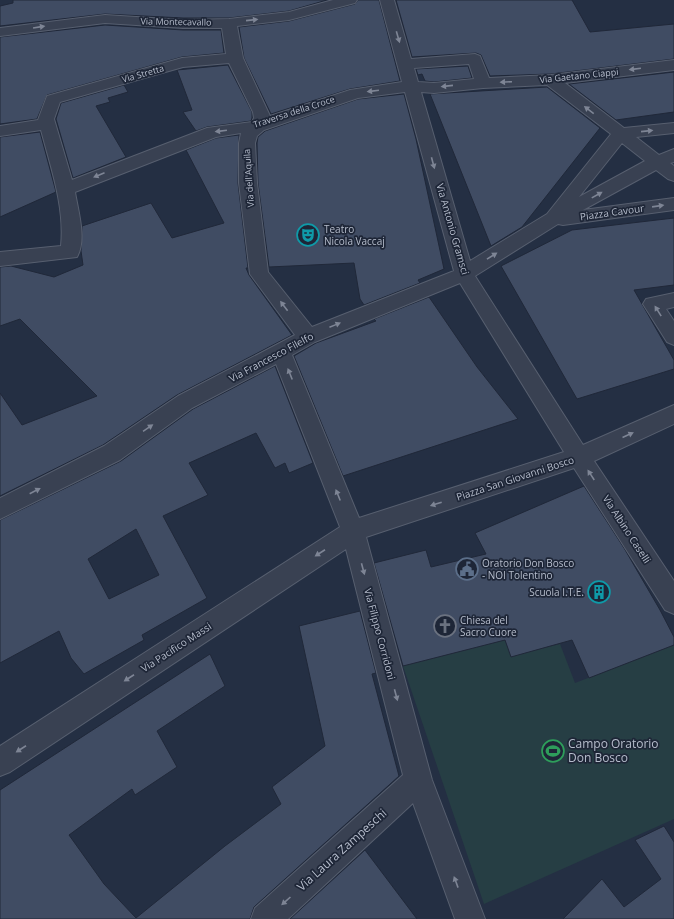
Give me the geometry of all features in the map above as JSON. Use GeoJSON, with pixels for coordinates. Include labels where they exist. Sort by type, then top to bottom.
{"type":"FeatureCollection","features":[{"type":"Feature","properties":{"kind":"street","name":"Via Montecavallo"},"geometry":{"type":"LineString","coordinates":[[0,32],[105,19],[183,24],[229,23],[289,16],[350,0]]}},
{"type":"Feature","properties":{"kind":"street","name":"Via Antonio Gramsci"},"geometry":{"type":"LineString","coordinates":[[387,0],[464,274],[579,457]]}},
{"type":"Feature","properties":{"kind":"street"},"geometry":{"type":"LineString","coordinates":[[229,23],[229,36],[234,58],[261,112],[262,118],[258,126]]}},
{"type":"Feature","properties":{"kind":"street","name":"Via Stretta"},"geometry":{"type":"LineString","coordinates":[[47,124],[46,119],[53,99],[182,64],[234,58]]}},
{"type":"Feature","properties":{"kind":"street"},"geometry":{"type":"LineString","coordinates":[[406,64],[475,59],[483,83]]}},
{"type":"Feature","properties":{"kind":"street","name":"Via Gaetano Ciappi"},"geometry":{"type":"LineString","coordinates":[[412,86],[434,88],[483,83],[551,80],[674,64]]}},
{"type":"Feature","properties":{"kind":"street"},"geometry":{"type":"LineString","coordinates":[[551,80],[674,176]]}},
{"type":"Feature","properties":{"kind":"street","name":"Traversa della Croce"},"geometry":{"type":"LineString","coordinates":[[66,189],[213,132],[258,126],[356,93],[412,86]]}},
{"type":"Feature","properties":{"kind":"street"},"geometry":{"type":"LineString","coordinates":[[0,131],[47,124],[66,189],[72,230],[70,252],[0,259]]}},
{"type":"Feature","properties":{"kind":"street","name":"Via dell'Aquila"},"geometry":{"type":"LineString","coordinates":[[258,126],[249,134],[247,143],[248,183],[260,274],[308,336]]}},
{"type":"Feature","properties":{"kind":"street"},"geometry":{"type":"LineString","coordinates":[[550,220],[620,134],[674,128]]}},
{"type":"Feature","properties":{"kind":"street","name":"Piazza Cavour"},"geometry":{"type":"LineString","coordinates":[[550,220],[656,162],[674,155]]}},
{"type":"Feature","properties":{"kind":"street","name":"Piazza Cavour"},"geometry":{"type":"LineString","coordinates":[[550,220],[674,204]]}},
{"type":"Feature","properties":{"kind":"street","name":"Via Francesco Filelfo"},"geometry":{"type":"LineString","coordinates":[[0,509],[112,453],[186,402],[281,352],[308,336],[464,274],[550,220]]}},
{"type":"Feature","properties":{"kind":"street"},"geometry":{"type":"LineString","coordinates":[[674,300],[653,304],[674,337]]}},
{"type":"Feature","properties":{"kind":"street","name":"Via Filippo Corridoni"},"geometry":{"type":"LineString","coordinates":[[281,352],[353,531],[418,780],[470,919]]}},
{"type":"Feature","properties":{"kind":"street","name":"Piazza San Giovanni Bosco"},"geometry":{"type":"LineString","coordinates":[[353,531],[579,457],[674,414]]}},
{"type":"Feature","properties":{"kind":"street","name":"Via Albino Caselli"},"geometry":{"type":"LineString","coordinates":[[579,457],[674,602]]}},
{"type":"Feature","properties":{"kind":"street","name":"Via Pacifico Massi"},"geometry":{"type":"LineString","coordinates":[[0,762],[353,531]]}},
{"type":"Feature","properties":{"kind":"street","name":"Via Laura Zampeschi"},"geometry":{"type":"LineString","coordinates":[[266,919],[418,780]]}},
{"type":"Feature","properties":{"kind":"green space","name":"Campo Oratorio Don Bosco"},"geometry":{"type":"Polygon","coordinates":[[[505,640],[511,656],[560,644],[575,683],[674,645],[674,819],[484,904],[403,666],[505,640]]]}},
{"type":"Feature","properties":{"kind":"building"},"geometry":{"type":"Polygon","coordinates":[[[13,0],[327,0],[289,11],[229,18],[183,18],[105,14],[0,26],[0,6],[13,3],[13,0]]]}},
{"type":"Feature","properties":{"kind":"building"},"geometry":{"type":"Polygon","coordinates":[[[358,0],[379,0],[400,81],[350,89],[271,114],[244,58],[239,27],[289,21],[355,4],[358,0]]]}},
{"type":"Feature","properties":{"kind":"building"},"geometry":{"type":"Polygon","coordinates":[[[396,0],[572,0],[590,32],[674,24],[674,59],[551,74],[490,76],[481,55],[476,53],[412,57],[396,0]]]}},
{"type":"Feature","properties":{"kind":"building"},"geometry":{"type":"Polygon","coordinates":[[[105,25],[183,30],[221,30],[224,53],[182,57],[47,95],[37,119],[0,124],[0,37],[105,25]]]}},
{"type":"Feature","properties":{"kind":"building"},"geometry":{"type":"Polygon","coordinates":[[[228,65],[252,112],[251,121],[207,127],[196,131],[183,112],[192,110],[177,70],[228,65]]]}},
{"type":"Feature","properties":{"kind":"building"},"geometry":{"type":"Polygon","coordinates":[[[468,66],[472,78],[434,82],[425,81],[422,74],[418,75],[416,69],[468,66]]]}},
{"type":"Feature","properties":{"kind":"building"},"geometry":{"type":"Polygon","coordinates":[[[674,72],[674,112],[616,120],[569,84],[674,72]]]}},
{"type":"Feature","properties":{"kind":"building"},"geometry":{"type":"Polygon","coordinates":[[[124,85],[128,92],[108,98],[110,102],[96,106],[126,157],[73,178],[56,119],[61,103],[124,85]]]}},
{"type":"Feature","properties":{"kind":"building"},"geometry":{"type":"Polygon","coordinates":[[[547,87],[600,128],[522,227],[491,246],[430,94],[547,87]]]}},
{"type":"Feature","properties":{"kind":"building"},"geometry":{"type":"Polygon","coordinates":[[[404,94],[416,139],[444,269],[418,280],[420,283],[364,305],[360,299],[354,263],[269,267],[258,183],[258,137],[265,131],[358,99],[404,94]]]}},
{"type":"Feature","properties":{"kind":"building"},"geometry":{"type":"Polygon","coordinates":[[[40,132],[56,192],[0,217],[0,137],[40,132]]]}},
{"type":"Feature","properties":{"kind":"building"},"geometry":{"type":"Polygon","coordinates":[[[239,135],[238,183],[248,268],[246,268],[249,275],[292,335],[177,395],[103,445],[0,496],[0,393],[22,425],[97,396],[20,319],[0,326],[0,267],[11,266],[54,277],[83,265],[81,251],[82,226],[151,203],[172,238],[224,223],[186,150],[216,138],[239,135]]]}},
{"type":"Feature","properties":{"kind":"building"},"geometry":{"type":"Polygon","coordinates":[[[674,218],[674,285],[634,290],[674,360],[674,369],[577,399],[501,266],[572,230],[674,218]]]}},
{"type":"Feature","properties":{"kind":"building"},"geometry":{"type":"Polygon","coordinates":[[[429,297],[477,367],[518,419],[343,476],[294,356],[316,343],[376,321],[374,319],[429,297]]]}},
{"type":"Feature","properties":{"kind":"building"},"geometry":{"type":"Polygon","coordinates":[[[275,366],[313,463],[289,473],[285,463],[275,468],[256,433],[189,463],[208,495],[163,516],[207,598],[142,635],[144,640],[84,674],[71,658],[59,631],[0,663],[0,520],[121,461],[193,409],[275,366]],[[136,529],[88,559],[109,599],[159,575],[136,529]]]}},
{"type":"Feature","properties":{"kind":"building"},"geometry":{"type":"Polygon","coordinates":[[[584,486],[624,548],[660,610],[674,637],[674,645],[589,678],[572,640],[511,657],[505,640],[403,666],[374,563],[426,550],[431,567],[486,554],[475,533],[584,486]]]}},
{"type":"Feature","properties":{"kind":"building"},"geometry":{"type":"Polygon","coordinates":[[[360,611],[376,673],[372,674],[399,776],[254,907],[250,919],[0,919],[0,790],[210,654],[225,686],[157,731],[177,767],[135,795],[132,789],[69,835],[104,884],[136,918],[225,846],[281,804],[272,787],[325,746],[299,626],[360,611]]]}},
{"type":"Feature","properties":{"kind":"building"},"geometry":{"type":"Polygon","coordinates":[[[664,826],[674,842],[674,919],[563,919],[602,879],[624,907],[661,879],[635,840],[664,826]]]}},
{"type":"Feature","properties":{"kind":"building"},"geometry":{"type":"Polygon","coordinates":[[[365,850],[417,919],[290,919],[365,850]]]}},
{"type":"Feature","properties":{"kind":"place","name":"Teatro Nicola Vaccaj"},"geometry":{"type":"Point","coordinates":[308,235]}},
{"type":"Feature","properties":{"kind":"place","name":"Oratorio Don Bosco - NOI Tolentino"},"geometry":{"type":"Point","coordinates":[467,569]}},
{"type":"Feature","properties":{"kind":"place","name":"Scuola I.T.E."},"geometry":{"type":"Point","coordinates":[599,592]}},
{"type":"Feature","properties":{"kind":"place","name":"Chiesa del Sacro Cuore"},"geometry":{"type":"Point","coordinates":[445,626]}},
{"type":"Feature","properties":{"kind":"place","name":"Campo Oratorio Don Bosco"},"geometry":{"type":"Point","coordinates":[553,751]}}]}
